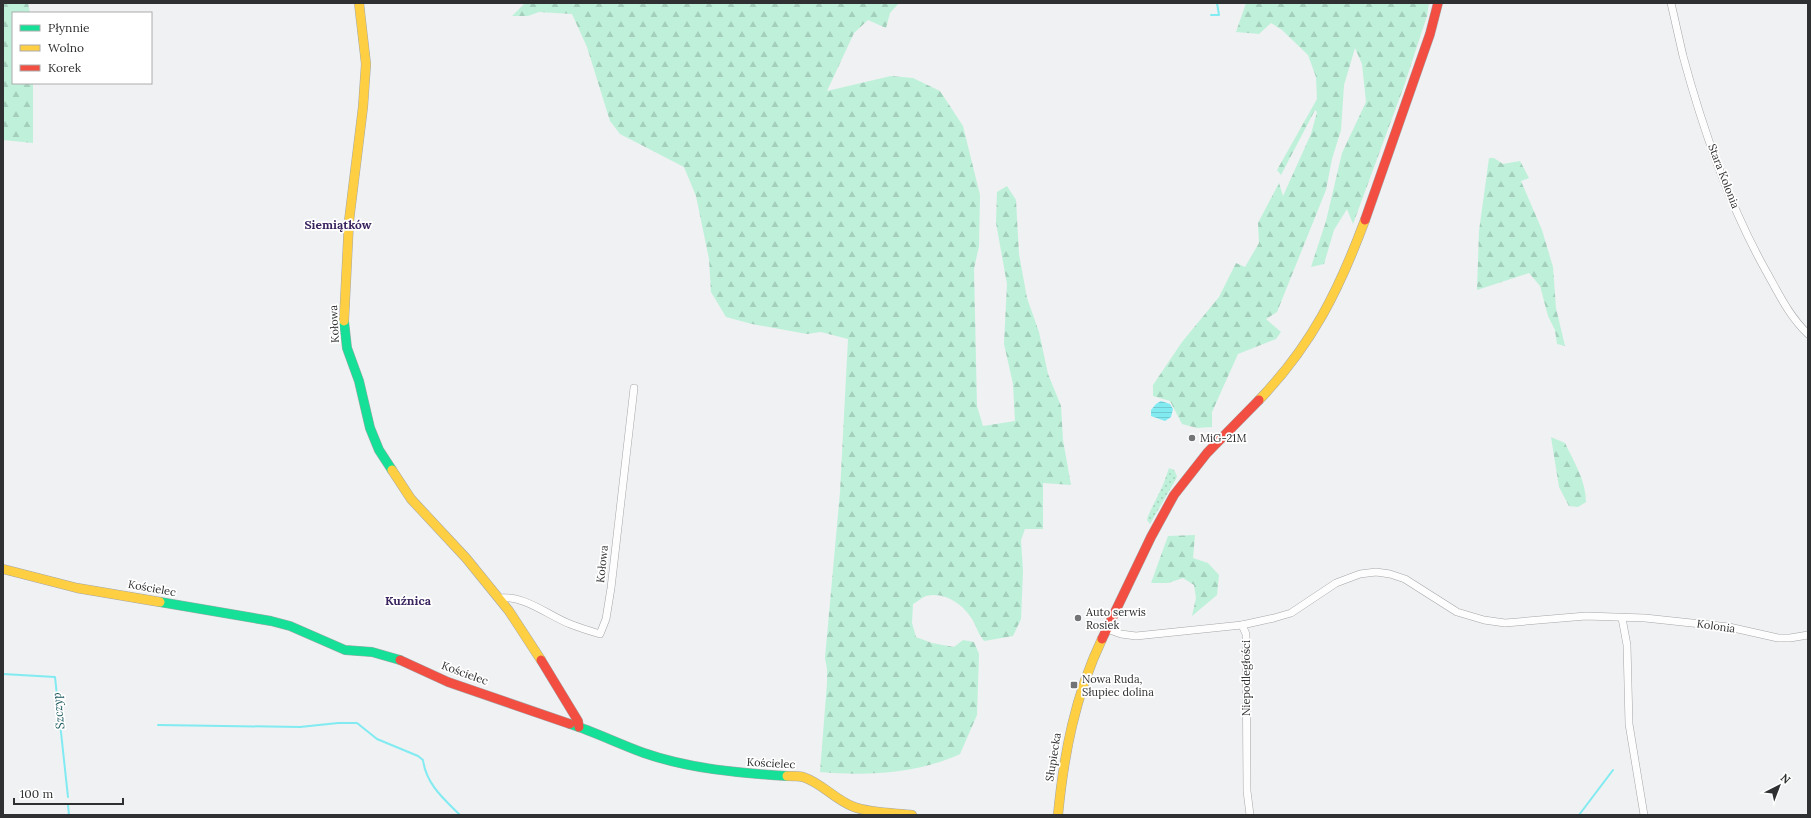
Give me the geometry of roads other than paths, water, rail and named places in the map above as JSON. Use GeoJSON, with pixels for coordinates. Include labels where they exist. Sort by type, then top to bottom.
{"type":"FeatureCollection","features":[{"type":"Feature","properties":{"kind":"street","name":"Kołowa"},"geometry":{"type":"LineString","coordinates":[[359,3],[366,64],[363,107],[349,221],[344,312],[345,338],[359,381],[373,436],[387,464],[418,508],[466,558],[499,598],[524,632],[578,721],[579,727]]}},
{"type":"Feature","properties":{"kind":"street","name":"Słupiecka"},"geometry":{"type":"LineString","coordinates":[[1058,815],[1064,758],[1077,703],[1090,665],[1153,534],[1174,494],[1207,452],[1289,368],[1321,320],[1350,259],[1364,223],[1429,35],[1438,3]]}},
{"type":"Feature","properties":{"kind":"street","name":"Stara Kolonia"},"geometry":{"type":"LineString","coordinates":[[1671,3],[1683,57],[1723,178],[1757,255],[1789,313],[1808,334]]}},
{"type":"Feature","properties":{"kind":"street","name":"Kołowa"},"geometry":{"type":"LineString","coordinates":[[499,598],[509,597],[519,599],[571,625],[600,634],[606,619],[611,588],[634,388]]}},
{"type":"Feature","properties":{"kind":"street","name":"Kościelec"},"geometry":{"type":"LineString","coordinates":[[3,569],[77,588],[271,621],[290,626],[344,650],[372,652],[404,662],[448,682],[579,727],[645,753],[704,768],[732,773],[802,777],[818,784],[842,801],[854,807],[866,810],[912,815]]}},
{"type":"Feature","properties":{"kind":"street","name":"Niepodległości"},"geometry":{"type":"LineString","coordinates":[[1250,815],[1247,791],[1246,760],[1246,634],[1242,625],[1291,613],[1336,583],[1360,574],[1376,572],[1405,579],[1457,612],[1484,620],[1505,623],[1540,620]]}},
{"type":"Feature","properties":{"kind":"street","name":"Kolonia"},"geometry":{"type":"LineString","coordinates":[[1540,620],[1586,616],[1645,618],[1729,627],[1778,638],[1808,635]]}},
{"type":"Feature","properties":{"kind":"street"},"geometry":{"type":"LineString","coordinates":[[1622,618],[1627,645],[1630,724],[1644,815]]}},
{"type":"Feature","properties":{"kind":"street"},"geometry":{"type":"LineString","coordinates":[[1108,629],[1121,634],[1136,636],[1242,625]]}},
{"type":"Feature","properties":{"kind":"water"},"geometry":{"type":"Polygon","coordinates":[[[1161,401],[1170,404],[1173,409],[1171,417],[1165,421],[1151,416],[1151,410],[1161,401]]]}},
{"type":"Feature","properties":{"kind":"waterway"},"geometry":{"type":"LineString","coordinates":[[1211,15],[1219,15],[1217,3]]}},
{"type":"Feature","properties":{"kind":"waterway","name":"Szczyp"},"geometry":{"type":"LineString","coordinates":[[3,674],[55,677],[68,797]]}},
{"type":"Feature","properties":{"kind":"waterway"},"geometry":{"type":"LineString","coordinates":[[158,725],[300,727],[338,723],[357,723],[377,739],[418,756],[423,760],[425,769],[432,784],[442,797],[460,815]]}},
{"type":"Feature","properties":{"kind":"waterway"},"geometry":{"type":"LineString","coordinates":[[1579,815],[1613,770]]}},
{"type":"Feature","properties":{"kind":"waterway","name":"Szczyp"},"geometry":{"type":"LineString","coordinates":[[68,805],[69,815]]}},
{"type":"Feature","properties":{"kind":"place","name":"MiG-21M"},"geometry":{"type":"Point","coordinates":[1192,438]}},
{"type":"Feature","properties":{"kind":"place","name":"Auto serwis Rosiek"},"geometry":{"type":"Point","coordinates":[1078,618]}},
{"type":"Feature","properties":{"kind":"place","name":"Nowa Ruda, Słupiec dolina"},"geometry":{"type":"Point","coordinates":[1074,685]}},
{"type":"Feature","properties":{"kind":"district","name":"Siemiątków"},"geometry":{"type":"Point","coordinates":[338,224]}},
{"type":"Feature","properties":{"kind":"district","name":"Kuźnica"},"geometry":{"type":"Point","coordinates":[408,600]}}]}
